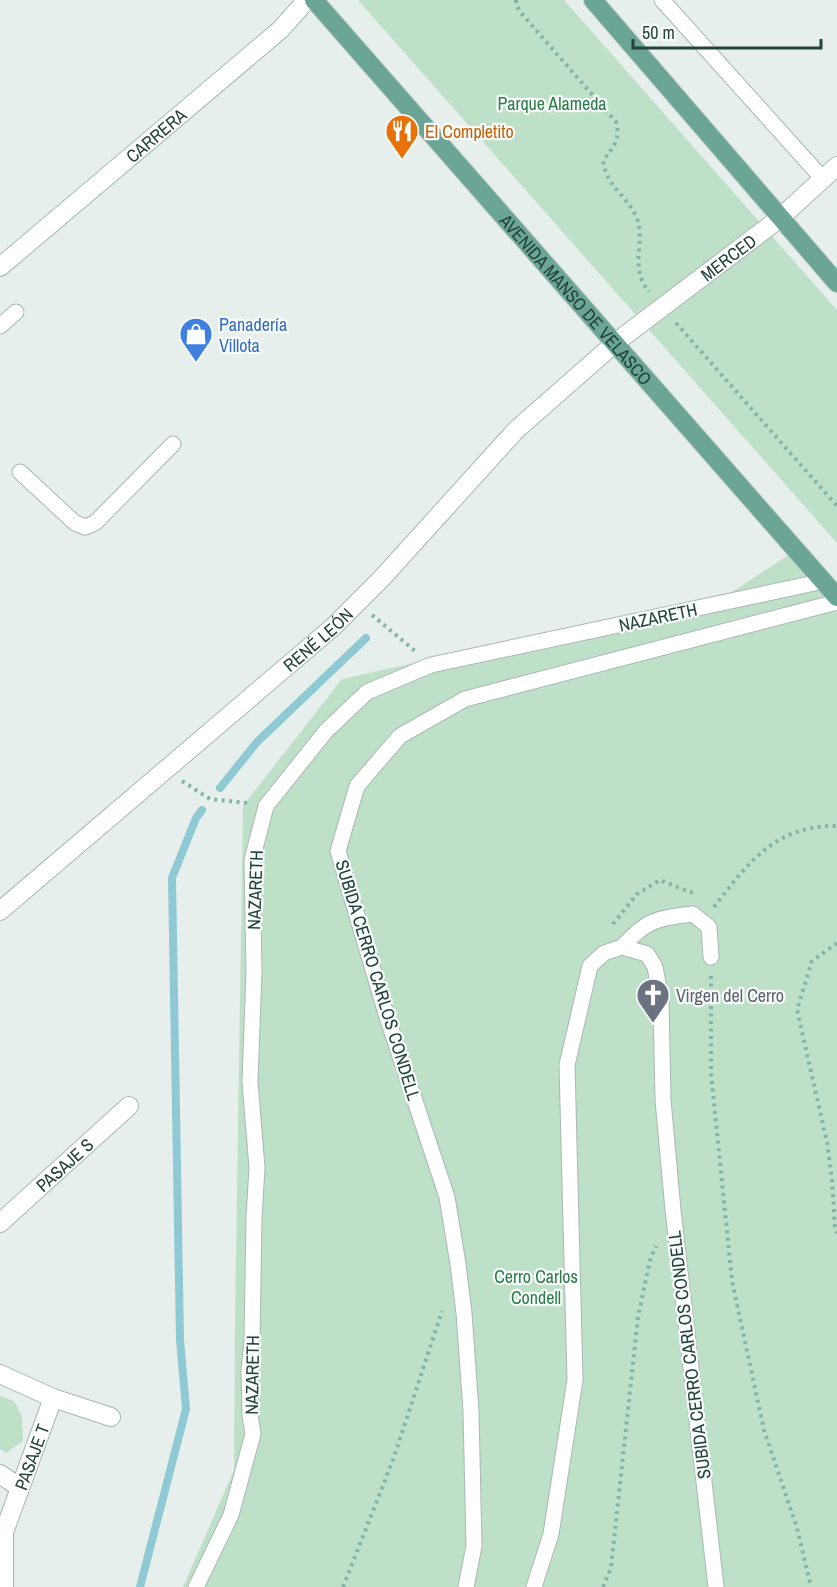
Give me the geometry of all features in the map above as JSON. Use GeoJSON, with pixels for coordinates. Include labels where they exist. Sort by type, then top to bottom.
{"type":"FeatureCollection","features":[{"type":"Feature","properties":{"kind":"main road","name":"AVENIDA MANSO DE VELASCO"},"geometry":{"type":"LineString","coordinates":[[314,0],[837,597]]}},
{"type":"Feature","properties":{"kind":"main road"},"geometry":{"type":"LineString","coordinates":[[593,0],[837,283]]}},
{"type":"Feature","properties":{"kind":"street","name":"CARRERA"},"geometry":{"type":"LineString","coordinates":[[0,267],[280,30],[307,0]]}},
{"type":"Feature","properties":{"kind":"street","name":"MERCED"},"geometry":{"type":"LineString","coordinates":[[615,343],[780,218],[837,166]]}},
{"type":"Feature","properties":{"kind":"street","name":"RENÉ LEÓN"},"geometry":{"type":"LineString","coordinates":[[0,911],[333,627],[358,603],[516,430],[615,343]]}},
{"type":"Feature","properties":{"kind":"street","name":"PASAJE S"},"geometry":{"type":"LineString","coordinates":[[0,1223],[129,1106]]}},
{"type":"Feature","properties":{"kind":"street"},"geometry":{"type":"LineString","coordinates":[[0,1374],[53,1398],[111,1417]]}},
{"type":"Feature","properties":{"kind":"street","name":"PASAJE T"},"geometry":{"type":"LineString","coordinates":[[4,1587],[4,1532],[53,1398]]}},
{"type":"Feature","properties":{"kind":"street"},"geometry":{"type":"LineString","coordinates":[[0,1474],[20,1488]]}},
{"type":"Feature","properties":{"kind":"lane"},"geometry":{"type":"LineString","coordinates":[[662,0],[822,180]]}},
{"type":"Feature","properties":{"kind":"lane"},"geometry":{"type":"LineString","coordinates":[[0,326],[16,312]]}},
{"type":"Feature","properties":{"kind":"lane"},"geometry":{"type":"LineString","coordinates":[[20,472],[75,523],[85,527],[95,523],[173,444]]}},
{"type":"Feature","properties":{"kind":"lane","name":"NAZARETH"},"geometry":{"type":"LineString","coordinates":[[196,1587],[231,1515],[253,1434],[250,1415],[249,1370],[252,1341],[257,1168],[250,1082],[254,971],[252,860],[266,806],[326,731],[367,692],[431,665],[824,581]]}},
{"type":"Feature","properties":{"kind":"lane","name":"SUBIDA CERRO CARLOS CONDELL"},"geometry":{"type":"LineString","coordinates":[[466,1587],[474,1546],[471,1422],[464,1313],[458,1264],[447,1197],[386,1014],[338,851],[357,786],[400,736],[465,699],[837,602]]}},
{"type":"Feature","properties":{"kind":"lane"},"geometry":{"type":"LineString","coordinates":[[534,1587],[551,1534],[575,1380],[567,1065],[590,966],[604,953],[622,947],[639,928],[663,917],[693,914],[709,927],[711,957]]}},
{"type":"Feature","properties":{"kind":"lane","name":"SUBIDA CERRO CARLOS CONDELL"},"geometry":{"type":"LineString","coordinates":[[622,947],[647,954],[655,967],[661,1000],[663,1100],[673,1210],[716,1587]]}},
{"type":"Feature","properties":{"kind":"path"},"geometry":{"type":"LineString","coordinates":[[516,0],[516,5],[522,14],[616,122],[619,132],[615,144],[603,161],[604,171],[610,183],[636,216],[639,227],[638,271],[647,289],[837,506]]}},
{"type":"Feature","properties":{"kind":"path"},"geometry":{"type":"LineString","coordinates":[[358,603],[431,665]]}},
{"type":"Feature","properties":{"kind":"path"},"geometry":{"type":"LineString","coordinates":[[165,770],[210,799],[266,806]]}},
{"type":"Feature","properties":{"kind":"path"},"geometry":{"type":"LineString","coordinates":[[712,910],[749,863],[772,843],[799,831],[837,826]]}},
{"type":"Feature","properties":{"kind":"path"},"geometry":{"type":"LineString","coordinates":[[837,943],[812,961],[796,1010],[827,1142],[837,1233]]}},
{"type":"Feature","properties":{"kind":"path"},"geometry":{"type":"LineString","coordinates":[[711,957],[711,1073],[732,1281],[764,1430],[797,1528],[811,1587]]}},
{"type":"Feature","properties":{"kind":"path"},"geometry":{"type":"LineString","coordinates":[[603,1587],[610,1568],[638,1317],[650,1260],[673,1210]]}},
{"type":"Feature","properties":{"kind":"path"},"geometry":{"type":"LineString","coordinates":[[343,1587],[393,1460],[444,1308]]}},
{"type":"Feature","properties":{"kind":"green space","name":"Parque Alameda"},"geometry":{"type":"Polygon","coordinates":[[[358,0],[564,0],[837,310],[837,543],[358,0]]]}},
{"type":"Feature","properties":{"kind":"green space","name":"Cerro Carlos Condell"},"geometry":{"type":"Polygon","coordinates":[[[790,554],[837,613],[837,1587],[183,1587],[234,1470],[243,806],[342,679],[732,592],[790,554]]]}},
{"type":"Feature","properties":{"kind":"green space"},"geometry":{"type":"Polygon","coordinates":[[[0,1396],[14,1401],[22,1416],[23,1441],[6,1453],[0,1449],[0,1396]]]}},
{"type":"Feature","properties":{"kind":"waterway"},"geometry":{"type":"LineString","coordinates":[[220,788],[257,742],[366,638]]}},
{"type":"Feature","properties":{"kind":"waterway"},"geometry":{"type":"LineString","coordinates":[[140,1587],[186,1409],[180,1340],[172,878],[196,818],[202,810]]}},
{"type":"Feature","properties":{"kind":"place","name":"El Completito"},"geometry":{"type":"Point","coordinates":[402,160]}},
{"type":"Feature","properties":{"kind":"place","name":"Panadería Villota"},"geometry":{"type":"Point","coordinates":[196,363]}},
{"type":"Feature","properties":{"kind":"place","name":"Virgen del Cerro"},"geometry":{"type":"Point","coordinates":[653,1024]}}]}
